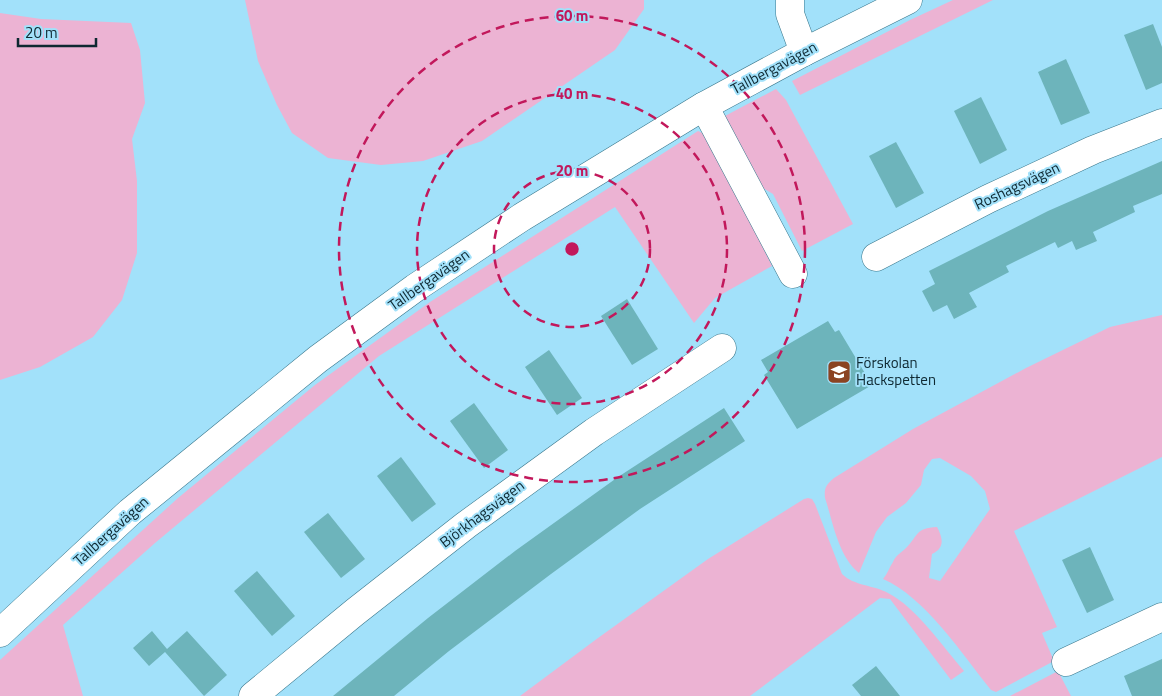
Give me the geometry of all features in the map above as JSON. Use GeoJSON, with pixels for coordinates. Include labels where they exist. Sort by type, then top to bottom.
{"type":"FeatureCollection","features":[{"type":"Feature","properties":{"kind":"street"},"geometry":{"type":"LineString","coordinates":[[790,0],[790,14],[804,52]]}},
{"type":"Feature","properties":{"kind":"street","name":"Tallbergavägen"},"geometry":{"type":"LineString","coordinates":[[0,633],[130,512],[326,353],[415,288],[522,217],[704,106],[804,52],[908,0]]}},
{"type":"Feature","properties":{"kind":"street"},"geometry":{"type":"LineString","coordinates":[[704,106],[793,274]]}},
{"type":"Feature","properties":{"kind":"street","name":"Roshagsvägen"},"geometry":{"type":"LineString","coordinates":[[876,257],[997,195],[1093,150],[1162,123]]}},
{"type":"Feature","properties":{"kind":"street","name":"Björkhagsvägen"},"geometry":{"type":"LineString","coordinates":[[253,696],[354,612],[466,525],[594,432],[722,348]]}},
{"type":"Feature","properties":{"kind":"street"},"geometry":{"type":"LineString","coordinates":[[1066,662],[1162,617]]}},
{"type":"Feature","properties":{"kind":"shaded area"},"geometry":{"type":"Polygon","coordinates":[[[245,0],[644,0],[644,9],[615,50],[482,141],[423,161],[381,165],[328,158],[292,133],[277,105],[258,61],[245,0]]]}},
{"type":"Feature","properties":{"kind":"shaded area"},"geometry":{"type":"Polygon","coordinates":[[[953,0],[993,0],[800,95],[792,81],[910,20],[953,0]]]}},
{"type":"Feature","properties":{"kind":"shaded area"},"geometry":{"type":"Polygon","coordinates":[[[0,13],[41,19],[131,23],[140,50],[145,103],[132,139],[137,181],[137,253],[122,300],[93,337],[40,367],[0,380],[0,13]]]}},
{"type":"Feature","properties":{"kind":"shaded area"},"geometry":{"type":"Polygon","coordinates":[[[776,89],[786,100],[853,224],[802,251],[773,194],[756,184],[725,124],[725,116],[776,89]]]}},
{"type":"Feature","properties":{"kind":"shaded area"},"geometry":{"type":"Polygon","coordinates":[[[698,131],[709,136],[772,266],[715,298],[694,323],[615,207],[379,356],[155,543],[63,625],[83,696],[0,696],[0,660],[178,498],[315,385],[430,302],[698,131]]]}},
{"type":"Feature","properties":{"kind":"shaded area"},"geometry":{"type":"Polygon","coordinates":[[[1162,315],[1162,457],[1014,531],[1057,627],[1042,633],[1054,661],[996,692],[991,690],[928,613],[899,587],[883,579],[896,558],[918,533],[925,529],[937,527],[942,542],[939,549],[932,554],[929,578],[940,581],[990,509],[985,491],[971,476],[940,458],[932,459],[924,470],[921,485],[906,503],[887,517],[876,532],[859,573],[846,557],[837,538],[825,498],[826,487],[834,478],[913,429],[1026,368],[1110,327],[1162,315]]]}},
{"type":"Feature","properties":{"kind":"shaded area"},"geometry":{"type":"Polygon","coordinates":[[[808,498],[812,499],[815,504],[842,574],[852,581],[882,590],[898,599],[919,618],[964,671],[951,680],[890,599],[880,598],[750,696],[520,696],[708,559],[808,498]]]}},
{"type":"Feature","properties":{"kind":"shaded area"},"geometry":{"type":"Polygon","coordinates":[[[1058,671],[1071,696],[1010,696],[1058,671]]]}},
{"type":"Feature","properties":{"kind":"building"},"geometry":{"type":"Polygon","coordinates":[[[1153,24],[1162,47],[1162,83],[1146,90],[1124,35],[1153,24]]]}},
{"type":"Feature","properties":{"kind":"building"},"geometry":{"type":"Polygon","coordinates":[[[1066,59],[1090,113],[1061,125],[1038,72],[1066,59]]]}},
{"type":"Feature","properties":{"kind":"building"},"geometry":{"type":"Polygon","coordinates":[[[981,97],[1007,150],[980,164],[954,111],[981,97]]]}},
{"type":"Feature","properties":{"kind":"building"},"geometry":{"type":"Polygon","coordinates":[[[896,142],[924,193],[896,208],[869,156],[896,142]]]}},
{"type":"Feature","properties":{"kind":"building"},"geometry":{"type":"Polygon","coordinates":[[[1162,161],[1162,194],[1133,206],[1135,212],[1093,232],[1097,241],[1076,250],[1072,241],[1058,248],[1055,242],[1006,266],[1009,272],[969,293],[977,307],[954,319],[947,305],[933,312],[922,291],[935,284],[929,271],[1048,211],[1162,161]]]}},
{"type":"Feature","properties":{"kind":"building"},"geometry":{"type":"Polygon","coordinates":[[[627,299],[658,349],[632,365],[601,316],[627,299]]]}},
{"type":"Feature","properties":{"kind":"building"},"geometry":{"type":"Polygon","coordinates":[[[828,321],[835,332],[839,330],[872,385],[797,429],[764,375],[768,372],[761,360],[828,321]]]}},
{"type":"Feature","properties":{"kind":"building"},"geometry":{"type":"Polygon","coordinates":[[[549,350],[582,398],[557,415],[525,367],[549,350]]]}},
{"type":"Feature","properties":{"kind":"building"},"geometry":{"type":"Polygon","coordinates":[[[474,403],[508,450],[484,468],[450,421],[474,403]]]}},
{"type":"Feature","properties":{"kind":"building"},"geometry":{"type":"Polygon","coordinates":[[[724,408],[745,441],[640,509],[449,651],[394,696],[333,696],[428,618],[515,551],[618,477],[724,408]]]}},
{"type":"Feature","properties":{"kind":"building"},"geometry":{"type":"Polygon","coordinates":[[[401,457],[436,504],[412,522],[377,476],[401,457]]]}},
{"type":"Feature","properties":{"kind":"building"},"geometry":{"type":"Polygon","coordinates":[[[328,513],[365,559],[341,578],[304,532],[328,513]]]}},
{"type":"Feature","properties":{"kind":"building"},"geometry":{"type":"Polygon","coordinates":[[[1090,547],[1114,600],[1087,613],[1062,560],[1090,547]]]}},
{"type":"Feature","properties":{"kind":"building"},"geometry":{"type":"Polygon","coordinates":[[[257,571],[295,616],[272,636],[234,591],[257,571]]]}},
{"type":"Feature","properties":{"kind":"building"},"geometry":{"type":"Polygon","coordinates":[[[152,631],[167,649],[187,631],[227,675],[204,696],[165,652],[149,666],[133,648],[152,631]]]}},
{"type":"Feature","properties":{"kind":"building"},"geometry":{"type":"Polygon","coordinates":[[[1162,659],[1162,696],[1132,696],[1124,676],[1162,659]]]}},
{"type":"Feature","properties":{"kind":"building"},"geometry":{"type":"Polygon","coordinates":[[[876,666],[900,696],[861,696],[852,685],[876,666]]]}},
{"type":"Feature","properties":{"kind":"place","name":"Förskolan Hackspetten"},"geometry":{"type":"Point","coordinates":[839,372]}}]}
